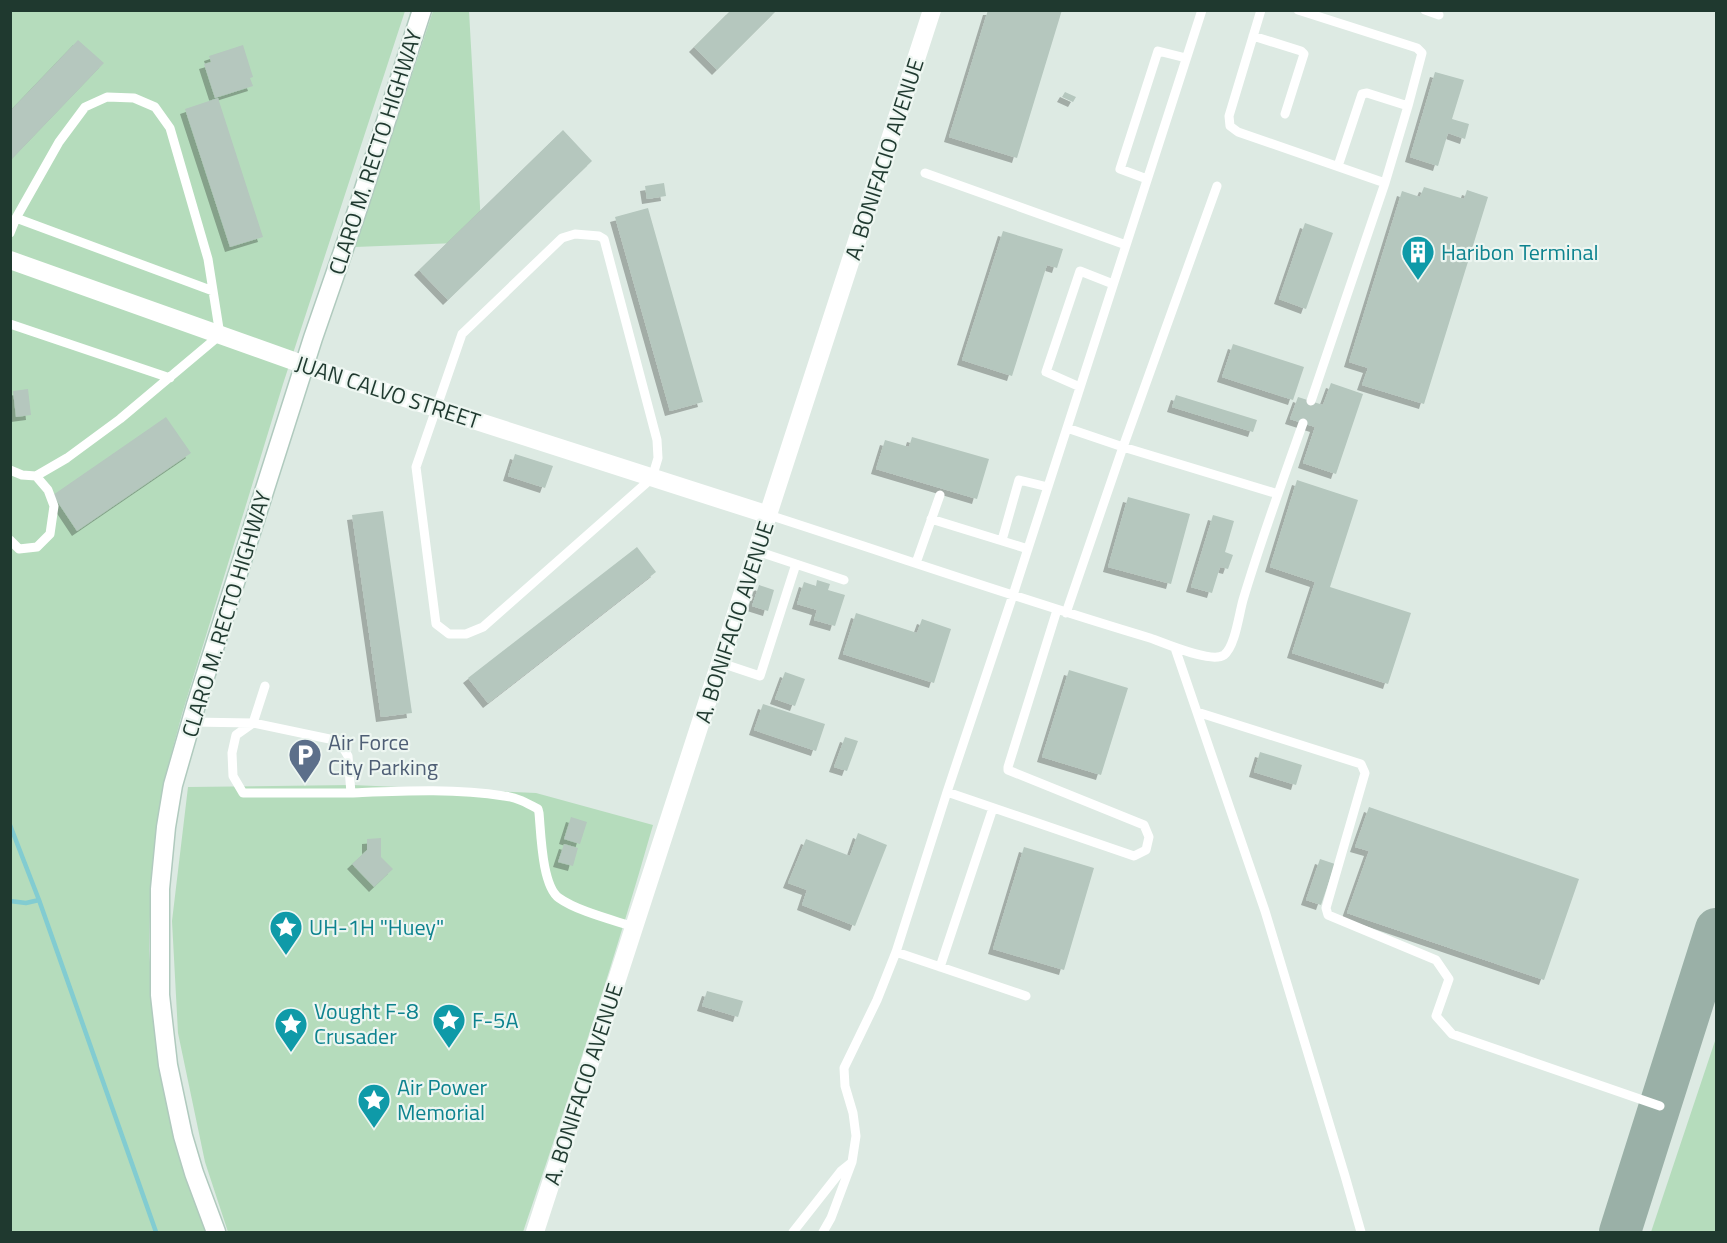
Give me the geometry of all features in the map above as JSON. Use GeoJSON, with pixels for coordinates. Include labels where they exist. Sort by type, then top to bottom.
{"type":"FeatureCollection","features":[{"type":"Feature","properties":{"kind":"street","name":"CLARO M. RECTO HIGHWAY"},"geometry":{"type":"LineString","coordinates":[[216,1233],[194,1173],[177,1108],[168,1065],[160,995],[160,889],[162,858],[173,785],[305,365],[422,10]]}},
{"type":"Feature","properties":{"kind":"street","name":"A. BONIFACIO AVENUE"},"geometry":{"type":"LineString","coordinates":[[535,1233],[932,10]]}},
{"type":"Feature","properties":{"kind":"street","name":"JUAN CALVO STREET"},"geometry":{"type":"LineString","coordinates":[[10,260],[305,365],[769,515]]}},
{"type":"Feature","properties":{"kind":"lane"},"geometry":{"type":"LineString","coordinates":[[824,1233],[852,1162],[856,1136],[853,1113],[845,1086],[844,1068],[878,1000],[896,952],[1202,10]]}},
{"type":"Feature","properties":{"kind":"lane"},"geometry":{"type":"LineString","coordinates":[[1261,10],[1229,116],[1230,126],[1238,132],[1385,183]]}},
{"type":"Feature","properties":{"kind":"lane"},"geometry":{"type":"LineString","coordinates":[[1298,10],[1417,48],[1422,53],[1385,183],[1311,401]]}},
{"type":"Feature","properties":{"kind":"lane"},"geometry":{"type":"LineString","coordinates":[[1425,10],[1439,15]]}},
{"type":"Feature","properties":{"kind":"lane"},"geometry":{"type":"LineString","coordinates":[[1253,36],[1301,51],[1304,54],[1286,114]]}},
{"type":"Feature","properties":{"kind":"lane"},"geometry":{"type":"LineString","coordinates":[[1147,179],[1120,169],[1158,51],[1186,58]]}},
{"type":"Feature","properties":{"kind":"lane"},"geometry":{"type":"LineString","coordinates":[[1338,166],[1362,94],[1367,93],[1408,106]]}},
{"type":"Feature","properties":{"kind":"lane"},"geometry":{"type":"LineString","coordinates":[[10,233],[16,218],[59,142],[85,106],[107,98],[134,98],[156,107],[170,128],[208,259],[219,335],[120,419],[67,458],[36,476],[12,474]]}},
{"type":"Feature","properties":{"kind":"lane"},"geometry":{"type":"LineString","coordinates":[[925,173],[1126,245]]}},
{"type":"Feature","properties":{"kind":"lane"},"geometry":{"type":"LineString","coordinates":[[1066,613],[1216,186]]}},
{"type":"Feature","properties":{"kind":"lane"},"geometry":{"type":"LineString","coordinates":[[16,218],[213,291]]}},
{"type":"Feature","properties":{"kind":"lane"},"geometry":{"type":"LineString","coordinates":[[575,234],[598,236],[604,239],[657,440],[658,458],[652,478],[483,627],[466,634],[449,634],[436,624],[416,466],[462,334],[562,238],[575,234]]}},
{"type":"Feature","properties":{"kind":"lane"},"geometry":{"type":"LineString","coordinates":[[1080,387],[1046,372],[1080,271],[1113,284]]}},
{"type":"Feature","properties":{"kind":"lane"},"geometry":{"type":"LineString","coordinates":[[10,324],[170,378]]}},
{"type":"Feature","properties":{"kind":"lane"},"geometry":{"type":"LineString","coordinates":[[769,515],[1056,610],[1157,640],[1175,648],[1212,657],[1222,657],[1230,649],[1243,600],[1303,423]]}},
{"type":"Feature","properties":{"kind":"lane"},"geometry":{"type":"LineString","coordinates":[[1067,428],[1278,494]]}},
{"type":"Feature","properties":{"kind":"lane"},"geometry":{"type":"LineString","coordinates":[[10,540],[19,549],[38,547],[50,534],[54,506],[48,490],[36,476]]}},
{"type":"Feature","properties":{"kind":"lane"},"geometry":{"type":"LineString","coordinates":[[1002,540],[1019,480],[1048,487]]}},
{"type":"Feature","properties":{"kind":"lane"},"geometry":{"type":"LineString","coordinates":[[916,563],[940,495]]}},
{"type":"Feature","properties":{"kind":"lane"},"geometry":{"type":"LineString","coordinates":[[931,519],[1028,549]]}},
{"type":"Feature","properties":{"kind":"lane"},"geometry":{"type":"LineString","coordinates":[[757,551],[844,580]]}},
{"type":"Feature","properties":{"kind":"lane"},"geometry":{"type":"LineString","coordinates":[[721,663],[760,676],[796,564]]}},
{"type":"Feature","properties":{"kind":"lane"},"geometry":{"type":"LineString","coordinates":[[947,792],[1134,856],[1146,850],[1149,837],[1144,825],[1008,770],[1056,610]]}},
{"type":"Feature","properties":{"kind":"lane"},"geometry":{"type":"LineString","coordinates":[[1175,648],[1265,911],[1361,1233]]}},
{"type":"Feature","properties":{"kind":"lane"},"geometry":{"type":"LineString","coordinates":[[265,686],[253,723],[236,735],[232,753],[233,776],[243,793],[453,792],[505,796],[524,801],[538,809],[548,880],[558,897],[576,907],[634,927]]}},
{"type":"Feature","properties":{"kind":"lane"},"geometry":{"type":"LineString","coordinates":[[1197,712],[1361,764],[1365,773],[1326,912],[1328,915],[1436,960],[1449,979],[1436,1016],[1452,1034],[1660,1106]]}},
{"type":"Feature","properties":{"kind":"lane"},"geometry":{"type":"LineString","coordinates":[[191,722],[253,723],[339,741],[348,756],[351,792]]}},
{"type":"Feature","properties":{"kind":"lane"},"geometry":{"type":"LineString","coordinates":[[940,967],[993,808]]}},
{"type":"Feature","properties":{"kind":"lane"},"geometry":{"type":"LineString","coordinates":[[896,952],[1026,996]]}},
{"type":"Feature","properties":{"kind":"lane"},"geometry":{"type":"LineString","coordinates":[[793,1233],[841,1171],[852,1162]]}},
{"type":"Feature","properties":{"kind":"green space"},"geometry":{"type":"Polygon","coordinates":[[[10,11],[405,11],[283,384],[182,714],[166,774],[156,829],[151,878],[149,950],[162,1081],[180,1147],[209,1232],[11,1232],[10,11]]]}},
{"type":"Feature","properties":{"kind":"green space"},"geometry":{"type":"Polygon","coordinates":[[[433,11],[469,11],[482,242],[355,247],[433,11]]]}},
{"type":"Feature","properties":{"kind":"green space"},"geometry":{"type":"Polygon","coordinates":[[[352,785],[536,793],[653,825],[591,1029],[523,1232],[228,1232],[205,1162],[178,1033],[172,921],[188,787],[352,785]]]}},
{"type":"Feature","properties":{"kind":"green space"},"geometry":{"type":"Polygon","coordinates":[[[1716,1038],[1716,1232],[1651,1232],[1716,1038]]]}},
{"type":"Feature","properties":{"kind":"building"},"geometry":{"type":"Polygon","coordinates":[[[731,10],[777,10],[717,70],[694,47],[731,10]]]}},
{"type":"Feature","properties":{"kind":"building"},"geometry":{"type":"Polygon","coordinates":[[[988,10],[1062,10],[1017,158],[949,137],[988,10]]]}},
{"type":"Feature","properties":{"kind":"building"},"geometry":{"type":"Polygon","coordinates":[[[78,40],[104,63],[10,161],[10,111],[78,40]]]}},
{"type":"Feature","properties":{"kind":"building"},"geometry":{"type":"Polygon","coordinates":[[[243,45],[253,77],[250,78],[253,86],[215,98],[204,64],[211,62],[209,56],[243,45]]]}},
{"type":"Feature","properties":{"kind":"building"},"geometry":{"type":"Polygon","coordinates":[[[1435,72],[1464,80],[1452,119],[1469,124],[1465,139],[1448,133],[1438,166],[1410,157],[1435,72]]]}},
{"type":"Feature","properties":{"kind":"building"},"geometry":{"type":"Polygon","coordinates":[[[1065,92],[1076,97],[1073,102],[1062,97],[1065,92]]]}},
{"type":"Feature","properties":{"kind":"building"},"geometry":{"type":"Polygon","coordinates":[[[218,98],[263,237],[230,247],[185,109],[218,98]]]}},
{"type":"Feature","properties":{"kind":"building"},"geometry":{"type":"Polygon","coordinates":[[[563,130],[592,161],[448,300],[419,270],[563,130]]]}},
{"type":"Feature","properties":{"kind":"building"},"geometry":{"type":"Polygon","coordinates":[[[664,183],[666,196],[647,199],[645,186],[664,183]]]}},
{"type":"Feature","properties":{"kind":"building","name":"Haribon Terminal"},"geometry":{"type":"Polygon","coordinates":[[[1424,187],[1464,199],[1467,190],[1488,197],[1424,404],[1362,385],[1368,368],[1349,362],[1402,191],[1420,197],[1424,187]]]}},
{"type":"Feature","properties":{"kind":"building"},"geometry":{"type":"Polygon","coordinates":[[[648,208],[703,402],[670,411],[615,217],[648,208]]]}},
{"type":"Feature","properties":{"kind":"building"},"geometry":{"type":"Polygon","coordinates":[[[1305,223],[1333,233],[1306,309],[1279,299],[1305,223]]]}},
{"type":"Feature","properties":{"kind":"building"},"geometry":{"type":"Polygon","coordinates":[[[1003,231],[1063,249],[1057,268],[1047,265],[1012,376],[962,360],[1003,231]]]}},
{"type":"Feature","properties":{"kind":"building"},"geometry":{"type":"Polygon","coordinates":[[[1233,344],[1304,367],[1293,400],[1222,377],[1233,344]]]}},
{"type":"Feature","properties":{"kind":"building"},"geometry":{"type":"Polygon","coordinates":[[[1331,383],[1363,394],[1336,474],[1303,463],[1315,427],[1290,419],[1298,397],[1323,405],[1331,383]]]}},
{"type":"Feature","properties":{"kind":"building"},"geometry":{"type":"Polygon","coordinates":[[[28,389],[31,415],[16,417],[13,391],[28,389]]]}},
{"type":"Feature","properties":{"kind":"building"},"geometry":{"type":"Polygon","coordinates":[[[1176,395],[1257,420],[1253,432],[1172,407],[1176,395]]]}},
{"type":"Feature","properties":{"kind":"building"},"geometry":{"type":"Polygon","coordinates":[[[166,417],[191,453],[77,531],[53,495],[166,417]]]}},
{"type":"Feature","properties":{"kind":"building"},"geometry":{"type":"Polygon","coordinates":[[[912,437],[989,459],[977,499],[876,469],[885,440],[909,447],[912,437]]]}},
{"type":"Feature","properties":{"kind":"building"},"geometry":{"type":"Polygon","coordinates":[[[515,454],[553,466],[545,488],[508,476],[515,454]]]}},
{"type":"Feature","properties":{"kind":"building"},"geometry":{"type":"Polygon","coordinates":[[[1297,480],[1358,500],[1330,587],[1411,613],[1388,684],[1292,653],[1315,582],[1270,567],[1297,480]]]}},
{"type":"Feature","properties":{"kind":"building"},"geometry":{"type":"Polygon","coordinates":[[[1128,497],[1190,514],[1171,584],[1108,567],[1128,497]]]}},
{"type":"Feature","properties":{"kind":"building"},"geometry":{"type":"Polygon","coordinates":[[[383,511],[412,713],[381,717],[352,515],[383,511]]]}},
{"type":"Feature","properties":{"kind":"building"},"geometry":{"type":"Polygon","coordinates":[[[1213,515],[1234,521],[1225,552],[1233,555],[1228,569],[1220,567],[1212,593],[1191,587],[1213,515]]]}},
{"type":"Feature","properties":{"kind":"building"},"geometry":{"type":"Polygon","coordinates":[[[637,547],[656,572],[488,703],[468,678],[637,547]]]}},
{"type":"Feature","properties":{"kind":"building"},"geometry":{"type":"Polygon","coordinates":[[[817,580],[830,584],[828,590],[845,595],[835,626],[814,620],[817,610],[797,604],[804,582],[816,586],[817,580]]]}},
{"type":"Feature","properties":{"kind":"building"},"geometry":{"type":"Polygon","coordinates":[[[759,585],[774,590],[768,611],[752,606],[759,585]]]}},
{"type":"Feature","properties":{"kind":"building"},"geometry":{"type":"Polygon","coordinates":[[[856,613],[917,633],[922,619],[951,629],[934,683],[843,654],[856,613]]]}},
{"type":"Feature","properties":{"kind":"building"},"geometry":{"type":"Polygon","coordinates":[[[1069,670],[1128,688],[1101,775],[1042,757],[1069,670]]]}},
{"type":"Feature","properties":{"kind":"building"},"geometry":{"type":"Polygon","coordinates":[[[785,672],[805,679],[795,706],[775,699],[785,672]]]}},
{"type":"Feature","properties":{"kind":"building"},"geometry":{"type":"Polygon","coordinates":[[[763,704],[825,724],[816,751],[754,730],[763,704]]]}},
{"type":"Feature","properties":{"kind":"building"},"geometry":{"type":"Polygon","coordinates":[[[845,737],[858,741],[847,771],[834,767],[845,737]]]}},
{"type":"Feature","properties":{"kind":"building"},"geometry":{"type":"Polygon","coordinates":[[[1260,752],[1302,765],[1296,785],[1254,772],[1260,752]]]}},
{"type":"Feature","properties":{"kind":"building"},"geometry":{"type":"Polygon","coordinates":[[[1369,807],[1579,879],[1544,980],[1347,913],[1369,851],[1355,847],[1369,807]]]}},
{"type":"Feature","properties":{"kind":"building"},"geometry":{"type":"Polygon","coordinates":[[[571,817],[587,822],[580,844],[564,839],[571,817]]]}},
{"type":"Feature","properties":{"kind":"building"},"geometry":{"type":"Polygon","coordinates":[[[858,833],[887,845],[855,926],[802,905],[807,890],[788,883],[806,839],[850,856],[858,833]]]}},
{"type":"Feature","properties":{"kind":"building"},"geometry":{"type":"Polygon","coordinates":[[[381,838],[381,857],[393,869],[374,887],[352,864],[367,850],[367,839],[381,838]]]}},
{"type":"Feature","properties":{"kind":"building"},"geometry":{"type":"Polygon","coordinates":[[[564,844],[578,848],[573,866],[558,862],[564,844]]]}},
{"type":"Feature","properties":{"kind":"building"},"geometry":{"type":"Polygon","coordinates":[[[1024,847],[1094,868],[1064,970],[993,949],[1024,847]]]}},
{"type":"Feature","properties":{"kind":"building"},"geometry":{"type":"Polygon","coordinates":[[[1320,859],[1335,864],[1321,905],[1306,900],[1320,859]]]}},
{"type":"Feature","properties":{"kind":"building"},"geometry":{"type":"Polygon","coordinates":[[[707,991],[743,1001],[738,1017],[702,1006],[707,991]]]}},
{"type":"Feature","properties":{"kind":"waterway"},"geometry":{"type":"LineString","coordinates":[[10,825],[39,900]]}},
{"type":"Feature","properties":{"kind":"waterway"},"geometry":{"type":"LineString","coordinates":[[10,901],[26,903],[39,900],[156,1232]]}},
{"type":"Feature","properties":{"kind":"taxiway"},"geometry":{"type":"LineString","coordinates":[[1620,1232],[1716,929]]}},
{"type":"Feature","properties":{"kind":"place","name":"Haribon Terminal"},"geometry":{"type":"Point","coordinates":[1418,281]}},
{"type":"Feature","properties":{"kind":"place","name":"Air Force City Parking"},"geometry":{"type":"Point","coordinates":[305,784]}},
{"type":"Feature","properties":{"kind":"place","name":"UH-1H \"Huey\""},"geometry":{"type":"Point","coordinates":[286,956]}},
{"type":"Feature","properties":{"kind":"place","name":"F-5A"},"geometry":{"type":"Point","coordinates":[449,1049]}},
{"type":"Feature","properties":{"kind":"place","name":"Vought F-8 Crusader"},"geometry":{"type":"Point","coordinates":[291,1053]}},
{"type":"Feature","properties":{"kind":"place","name":"Air Power Memorial"},"geometry":{"type":"Point","coordinates":[374,1129]}}]}
